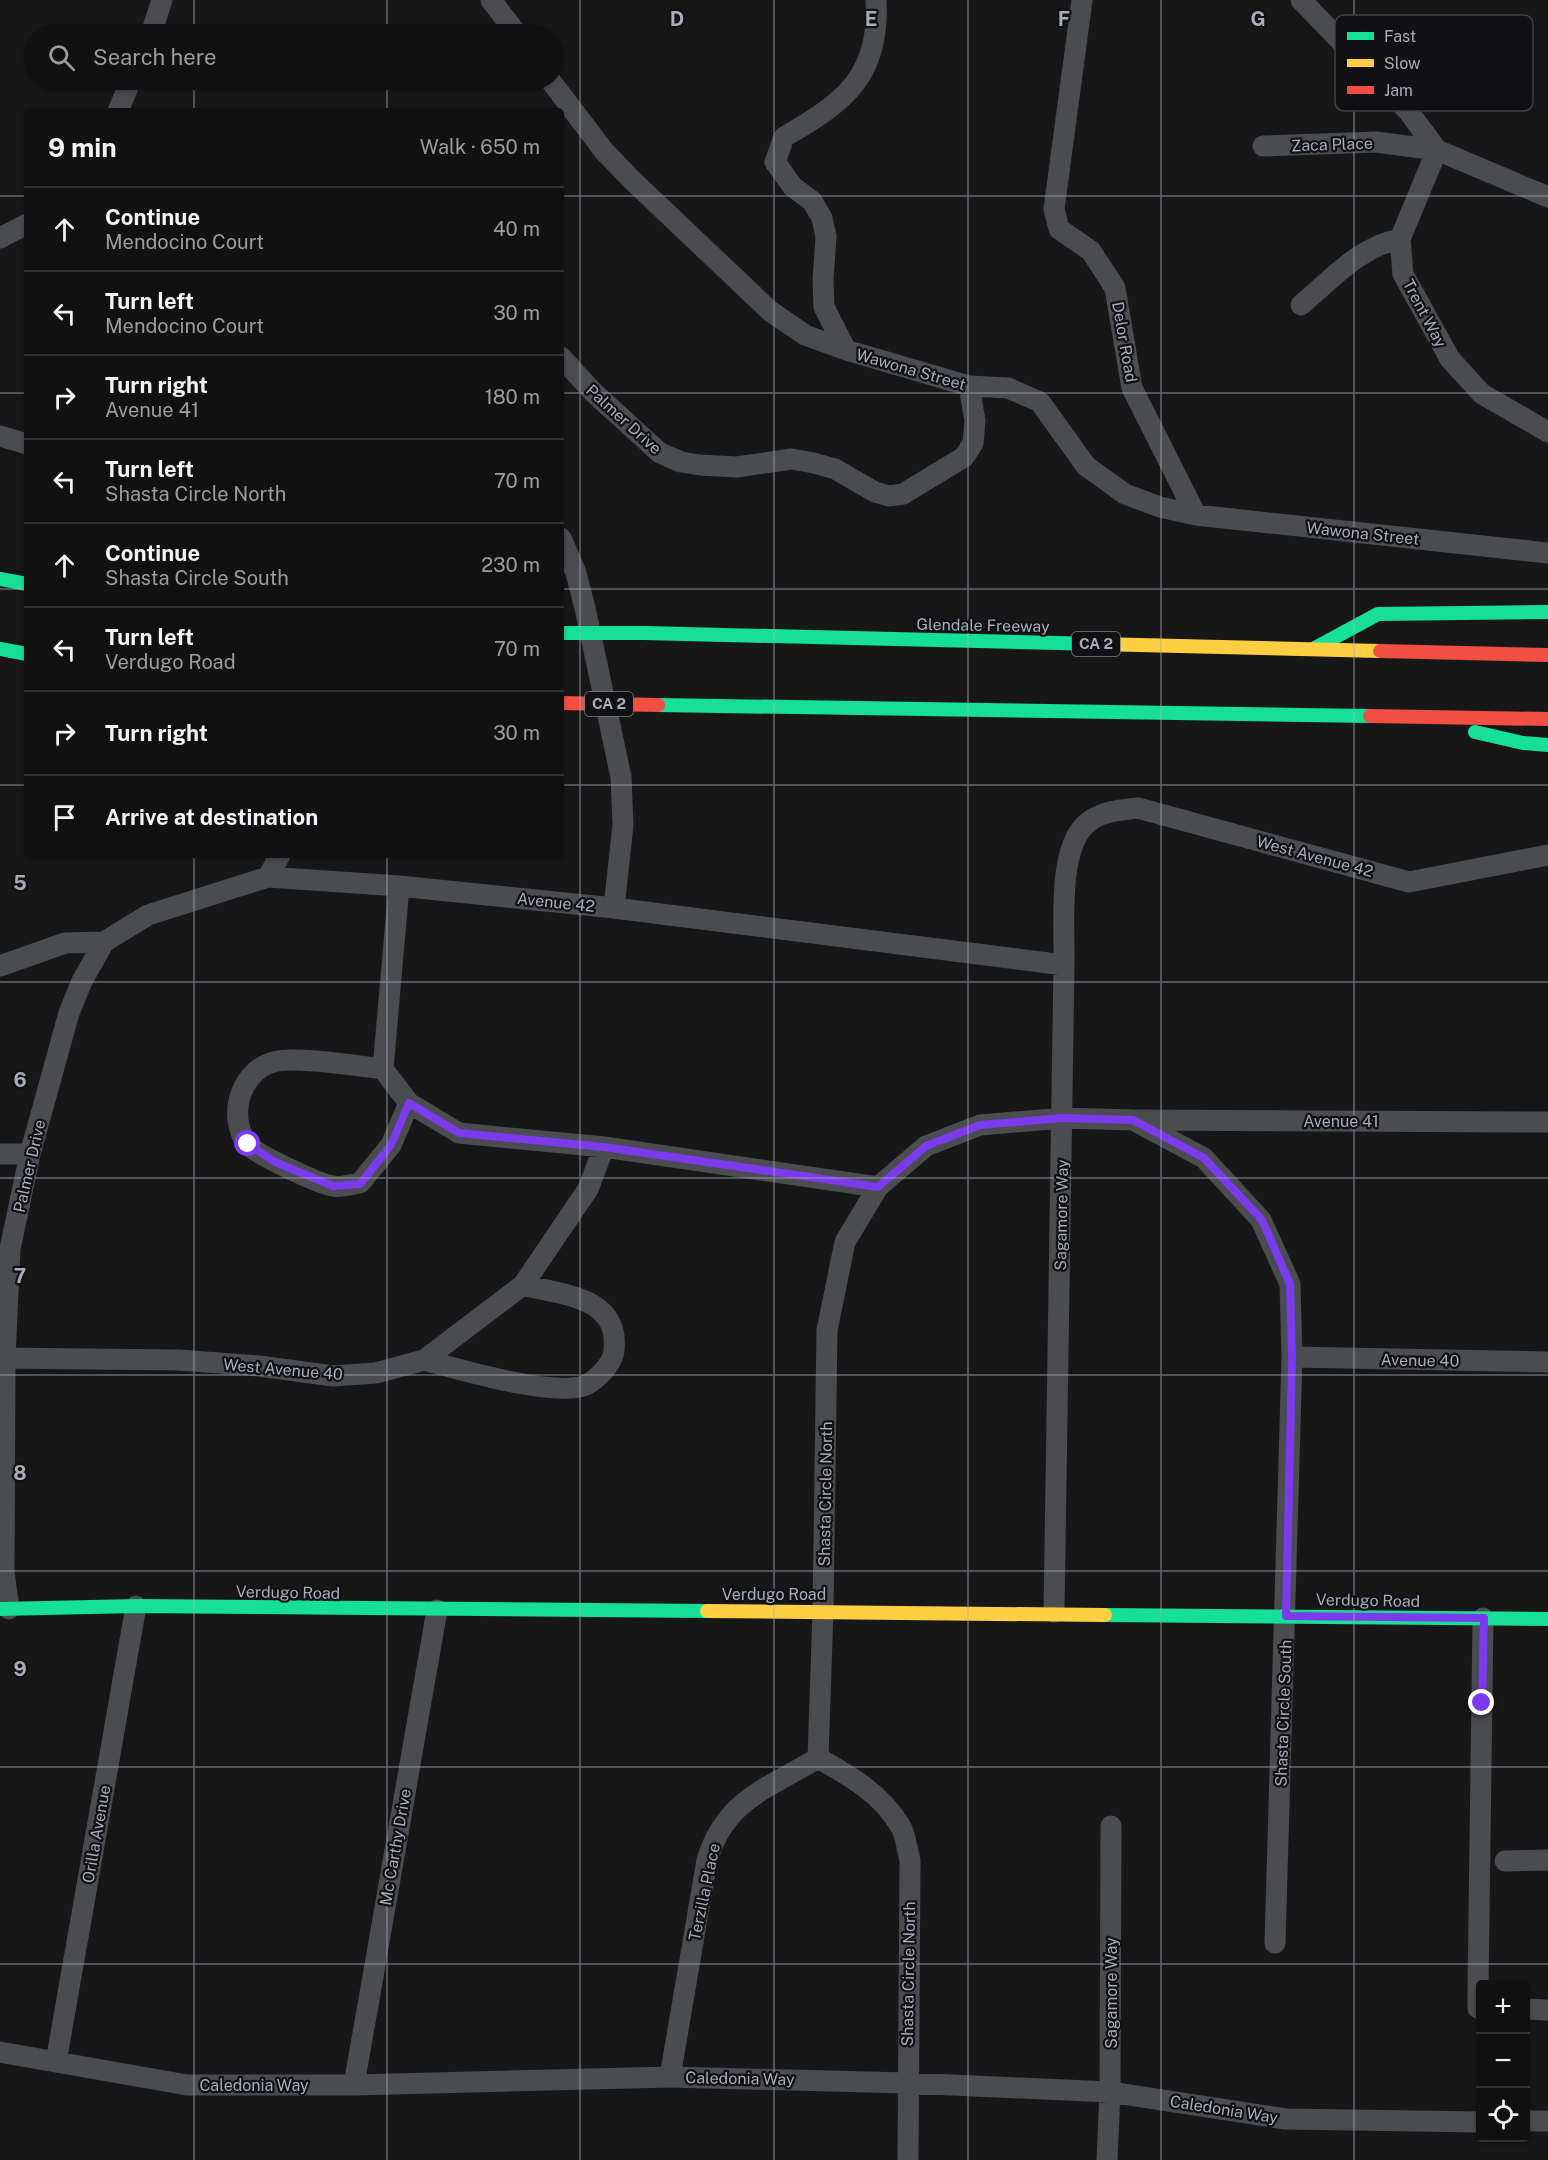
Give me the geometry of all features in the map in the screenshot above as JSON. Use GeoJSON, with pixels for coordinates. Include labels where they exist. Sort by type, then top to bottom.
{"type":"FeatureCollection","features":[{"type":"Feature","properties":{"kind":"main road"},"geometry":{"type":"LineString","coordinates":[[0,579],[24,583]]}},
{"type":"Feature","properties":{"kind":"main road"},"geometry":{"type":"LineString","coordinates":[[1313,650],[1378,614],[1548,612]]}},
{"type":"Feature","properties":{"kind":"main road","name":"Glendale Freeway"},"geometry":{"type":"LineString","coordinates":[[564,633],[644,633],[1548,656]]}},
{"type":"Feature","properties":{"kind":"main road"},"geometry":{"type":"LineString","coordinates":[[0,649],[24,653]]}},
{"type":"Feature","properties":{"kind":"main road","name":"CA 2"},"geometry":{"type":"LineString","coordinates":[[564,703],[1548,719]]}},
{"type":"Feature","properties":{"kind":"main road"},"geometry":{"type":"LineString","coordinates":[[1406,716],[1523,743],[1548,745]]}},
{"type":"Feature","properties":{"kind":"main road","name":"Verdugo Road"},"geometry":{"type":"LineString","coordinates":[[5,1609],[136,1606],[437,1610],[1054,1612],[1548,1618]]}},
{"type":"Feature","properties":{"kind":"street"},"geometry":{"type":"LineString","coordinates":[[154,24],[162,0]]}},
{"type":"Feature","properties":{"kind":"street"},"geometry":{"type":"LineString","coordinates":[[491,0],[509,24]]}},
{"type":"Feature","properties":{"kind":"street"},"geometry":{"type":"LineString","coordinates":[[846,350],[824,307],[826,237],[822,218],[812,201],[793,187],[775,162],[784,137],[818,119],[841,99],[861,73],[874,49],[878,28],[876,0]]}},
{"type":"Feature","properties":{"kind":"street","name":"Delor Road"},"geometry":{"type":"LineString","coordinates":[[1082,0],[1054,209],[1059,229],[1091,251],[1115,288],[1132,388],[1196,515]]}},
{"type":"Feature","properties":{"kind":"street"},"geometry":{"type":"LineString","coordinates":[[1301,0],[1335,35]]}},
{"type":"Feature","properties":{"kind":"street"},"geometry":{"type":"LineString","coordinates":[[119,108],[127,90]]}},
{"type":"Feature","properties":{"kind":"street","name":"Wawona Street"},"geometry":{"type":"LineString","coordinates":[[558,90],[604,150],[730,276],[770,311],[806,335],[846,350],[969,386],[1008,388],[1040,402],[1086,466],[1125,494],[1160,507],[1196,515],[1548,553]]}},
{"type":"Feature","properties":{"kind":"street"},"geometry":{"type":"LineString","coordinates":[[1408,111],[1437,150],[1548,197]]}},
{"type":"Feature","properties":{"kind":"street","name":"Zaca Place"},"geometry":{"type":"LineString","coordinates":[[1263,146],[1376,142],[1437,150]]}},
{"type":"Feature","properties":{"kind":"street","name":"Trent Way"},"geometry":{"type":"LineString","coordinates":[[1437,150],[1400,239],[1403,274],[1450,359],[1482,393],[1548,432]]}},
{"type":"Feature","properties":{"kind":"street"},"geometry":{"type":"LineString","coordinates":[[0,238],[24,226]]}},
{"type":"Feature","properties":{"kind":"street"},"geometry":{"type":"LineString","coordinates":[[1301,305],[1360,255],[1382,242],[1400,239]]}},
{"type":"Feature","properties":{"kind":"street","name":"Palmer Drive"},"geometry":{"type":"LineString","coordinates":[[564,360],[593,392],[660,453],[681,462],[737,467],[791,459],[835,469],[875,492],[889,496],[903,494],[964,457],[973,443],[974,432],[969,386]]}},
{"type":"Feature","properties":{"kind":"street"},"geometry":{"type":"LineString","coordinates":[[0,436],[24,443]]}},
{"type":"Feature","properties":{"kind":"street"},"geometry":{"type":"LineString","coordinates":[[564,545],[576,573],[585,608],[621,777],[624,825],[614,908]]}},
{"type":"Feature","properties":{"kind":"street","name":"West Avenue 42"},"geometry":{"type":"LineString","coordinates":[[1087,824],[1108,812],[1138,808],[1409,882],[1548,855]]}},
{"type":"Feature","properties":{"kind":"street","name":"Sagamore Way"},"geometry":{"type":"LineString","coordinates":[[1054,1612],[1067,871],[1073,840],[1087,824]]}},
{"type":"Feature","properties":{"kind":"street"},"geometry":{"type":"LineString","coordinates":[[268,877],[278,858]]}},
{"type":"Feature","properties":{"kind":"street","name":"Avenue 42"},"geometry":{"type":"LineString","coordinates":[[82,981],[104,942],[148,915],[268,877],[399,886],[614,908],[1064,965]]}},
{"type":"Feature","properties":{"kind":"street"},"geometry":{"type":"LineString","coordinates":[[399,886],[383,1069],[409,1103],[459,1133],[604,1147],[878,1187]]}},
{"type":"Feature","properties":{"kind":"street"},"geometry":{"type":"LineString","coordinates":[[0,966],[65,943],[104,942]]}},
{"type":"Feature","properties":{"kind":"street","name":"Palmer Drive"},"geometry":{"type":"LineString","coordinates":[[5,1609],[3,1358],[10,1249],[30,1154],[69,1013],[82,981]]}},
{"type":"Feature","properties":{"kind":"street"},"geometry":{"type":"LineString","coordinates":[[383,1069],[279,1060],[260,1067],[244,1083],[238,1118],[248,1144],[275,1162],[333,1186],[360,1184],[391,1145],[409,1103]]}},
{"type":"Feature","properties":{"kind":"street","name":"Shasta Circle South"},"geometry":{"type":"LineString","coordinates":[[1063,1118],[1133,1120],[1204,1158],[1262,1220],[1290,1284],[1292,1358],[1275,1943]]}},
{"type":"Feature","properties":{"kind":"street","name":"Shasta Circle North"},"geometry":{"type":"LineString","coordinates":[[908,2160],[910,1860],[902,1829],[881,1800],[853,1777],[818,1758],[823,1611],[827,1330],[845,1242],[878,1187],[926,1146],[980,1125],[1063,1118]]}},
{"type":"Feature","properties":{"kind":"street","name":"Avenue 41"},"geometry":{"type":"LineString","coordinates":[[1133,1120],[1548,1122]]}},
{"type":"Feature","properties":{"kind":"street","name":"West Avenue 40"},"geometry":{"type":"LineString","coordinates":[[3,1358],[179,1360],[260,1366],[333,1376],[376,1373],[424,1360],[523,1285],[584,1198],[604,1147]]}},
{"type":"Feature","properties":{"kind":"street"},"geometry":{"type":"LineString","coordinates":[[0,1154],[30,1154]]}},
{"type":"Feature","properties":{"kind":"street"},"geometry":{"type":"LineString","coordinates":[[424,1360],[498,1381],[554,1387],[585,1385],[603,1372],[614,1354],[615,1332],[605,1312],[587,1300],[523,1285]]}},
{"type":"Feature","properties":{"kind":"street","name":"Avenue 40"},"geometry":{"type":"LineString","coordinates":[[1292,1358],[1548,1362]]}},
{"type":"Feature","properties":{"kind":"street","name":"Orilla Avenue"},"geometry":{"type":"LineString","coordinates":[[56,2062],[136,1606]]}},
{"type":"Feature","properties":{"kind":"street","name":"Mc Carthy Drive"},"geometry":{"type":"LineString","coordinates":[[354,2085],[437,1610]]}},
{"type":"Feature","properties":{"kind":"street"},"geometry":{"type":"LineString","coordinates":[[1478,1980],[1484,1618]]}},
{"type":"Feature","properties":{"kind":"street","name":"Terzilla Place"},"geometry":{"type":"LineString","coordinates":[[670,2077],[707,1860],[714,1837],[728,1816],[745,1800],[818,1758]]}},
{"type":"Feature","properties":{"kind":"street","name":"Sagamore Way"},"geometry":{"type":"LineString","coordinates":[[1107,2160],[1110,2091],[1111,1826]]}},
{"type":"Feature","properties":{"kind":"street"},"geometry":{"type":"LineString","coordinates":[[1505,1860],[1548,1860]]}},
{"type":"Feature","properties":{"kind":"street"},"geometry":{"type":"LineString","coordinates":[[1530,2009],[1548,2010]]}},
{"type":"Feature","properties":{"kind":"street","name":"Caledonia Way"},"geometry":{"type":"LineString","coordinates":[[0,2052],[187,2085],[354,2085],[670,2077],[907,2083],[1110,2091],[1286,2119],[1476,2122]]}},
{"type":"Feature","properties":{"kind":"street"},"geometry":{"type":"LineString","coordinates":[[1530,2121],[1548,2121]]}},
{"type":"Feature","properties":{"kind":"traffic: fast"},"geometry":{"type":"LineString","coordinates":[[0,579],[24,583]]}},
{"type":"Feature","properties":{"kind":"traffic: fast"},"geometry":{"type":"LineString","coordinates":[[1315,648],[1378,614],[1548,612]]}},
{"type":"Feature","properties":{"kind":"traffic: fast"},"geometry":{"type":"LineString","coordinates":[[564,633],[644,633]]}},
{"type":"Feature","properties":{"kind":"traffic: fast"},"geometry":{"type":"LineString","coordinates":[[644,633],[1098,644]]}},
{"type":"Feature","properties":{"kind":"traffic: fast"},"geometry":{"type":"LineString","coordinates":[[0,649],[24,653]]}},
{"type":"Feature","properties":{"kind":"traffic: fast"},"geometry":{"type":"LineString","coordinates":[[658,705],[1370,716]]}},
{"type":"Feature","properties":{"kind":"traffic: fast"},"geometry":{"type":"LineString","coordinates":[[1475,732],[1523,743],[1548,745]]}},
{"type":"Feature","properties":{"kind":"traffic: fast"},"geometry":{"type":"LineString","coordinates":[[0,1609],[136,1606],[707,1611]]}},
{"type":"Feature","properties":{"kind":"traffic: fast"},"geometry":{"type":"LineString","coordinates":[[1105,1615],[1548,1619]]}},
{"type":"Feature","properties":{"kind":"traffic: slow"},"geometry":{"type":"LineString","coordinates":[[1098,644],[1380,651]]}},
{"type":"Feature","properties":{"kind":"traffic: slow"},"geometry":{"type":"LineString","coordinates":[[707,1611],[1105,1615]]}},
{"type":"Feature","properties":{"kind":"traffic: jam"},"geometry":{"type":"LineString","coordinates":[[1380,651],[1548,655]]}},
{"type":"Feature","properties":{"kind":"traffic: jam"},"geometry":{"type":"LineString","coordinates":[[564,703],[658,705]]}},
{"type":"Feature","properties":{"kind":"traffic: jam"},"geometry":{"type":"LineString","coordinates":[[1370,716],[1548,719]]}},
{"type":"Feature","properties":{"kind":"route"},"geometry":{"type":"LineString","coordinates":[[248,1144],[275,1162],[333,1186],[360,1184],[391,1145],[409,1103],[459,1133],[604,1147],[878,1187],[926,1146],[980,1125],[1063,1118],[1133,1120],[1204,1158],[1262,1220],[1290,1284],[1292,1358],[1286,1616],[1484,1618],[1482,1703]]}}]}
